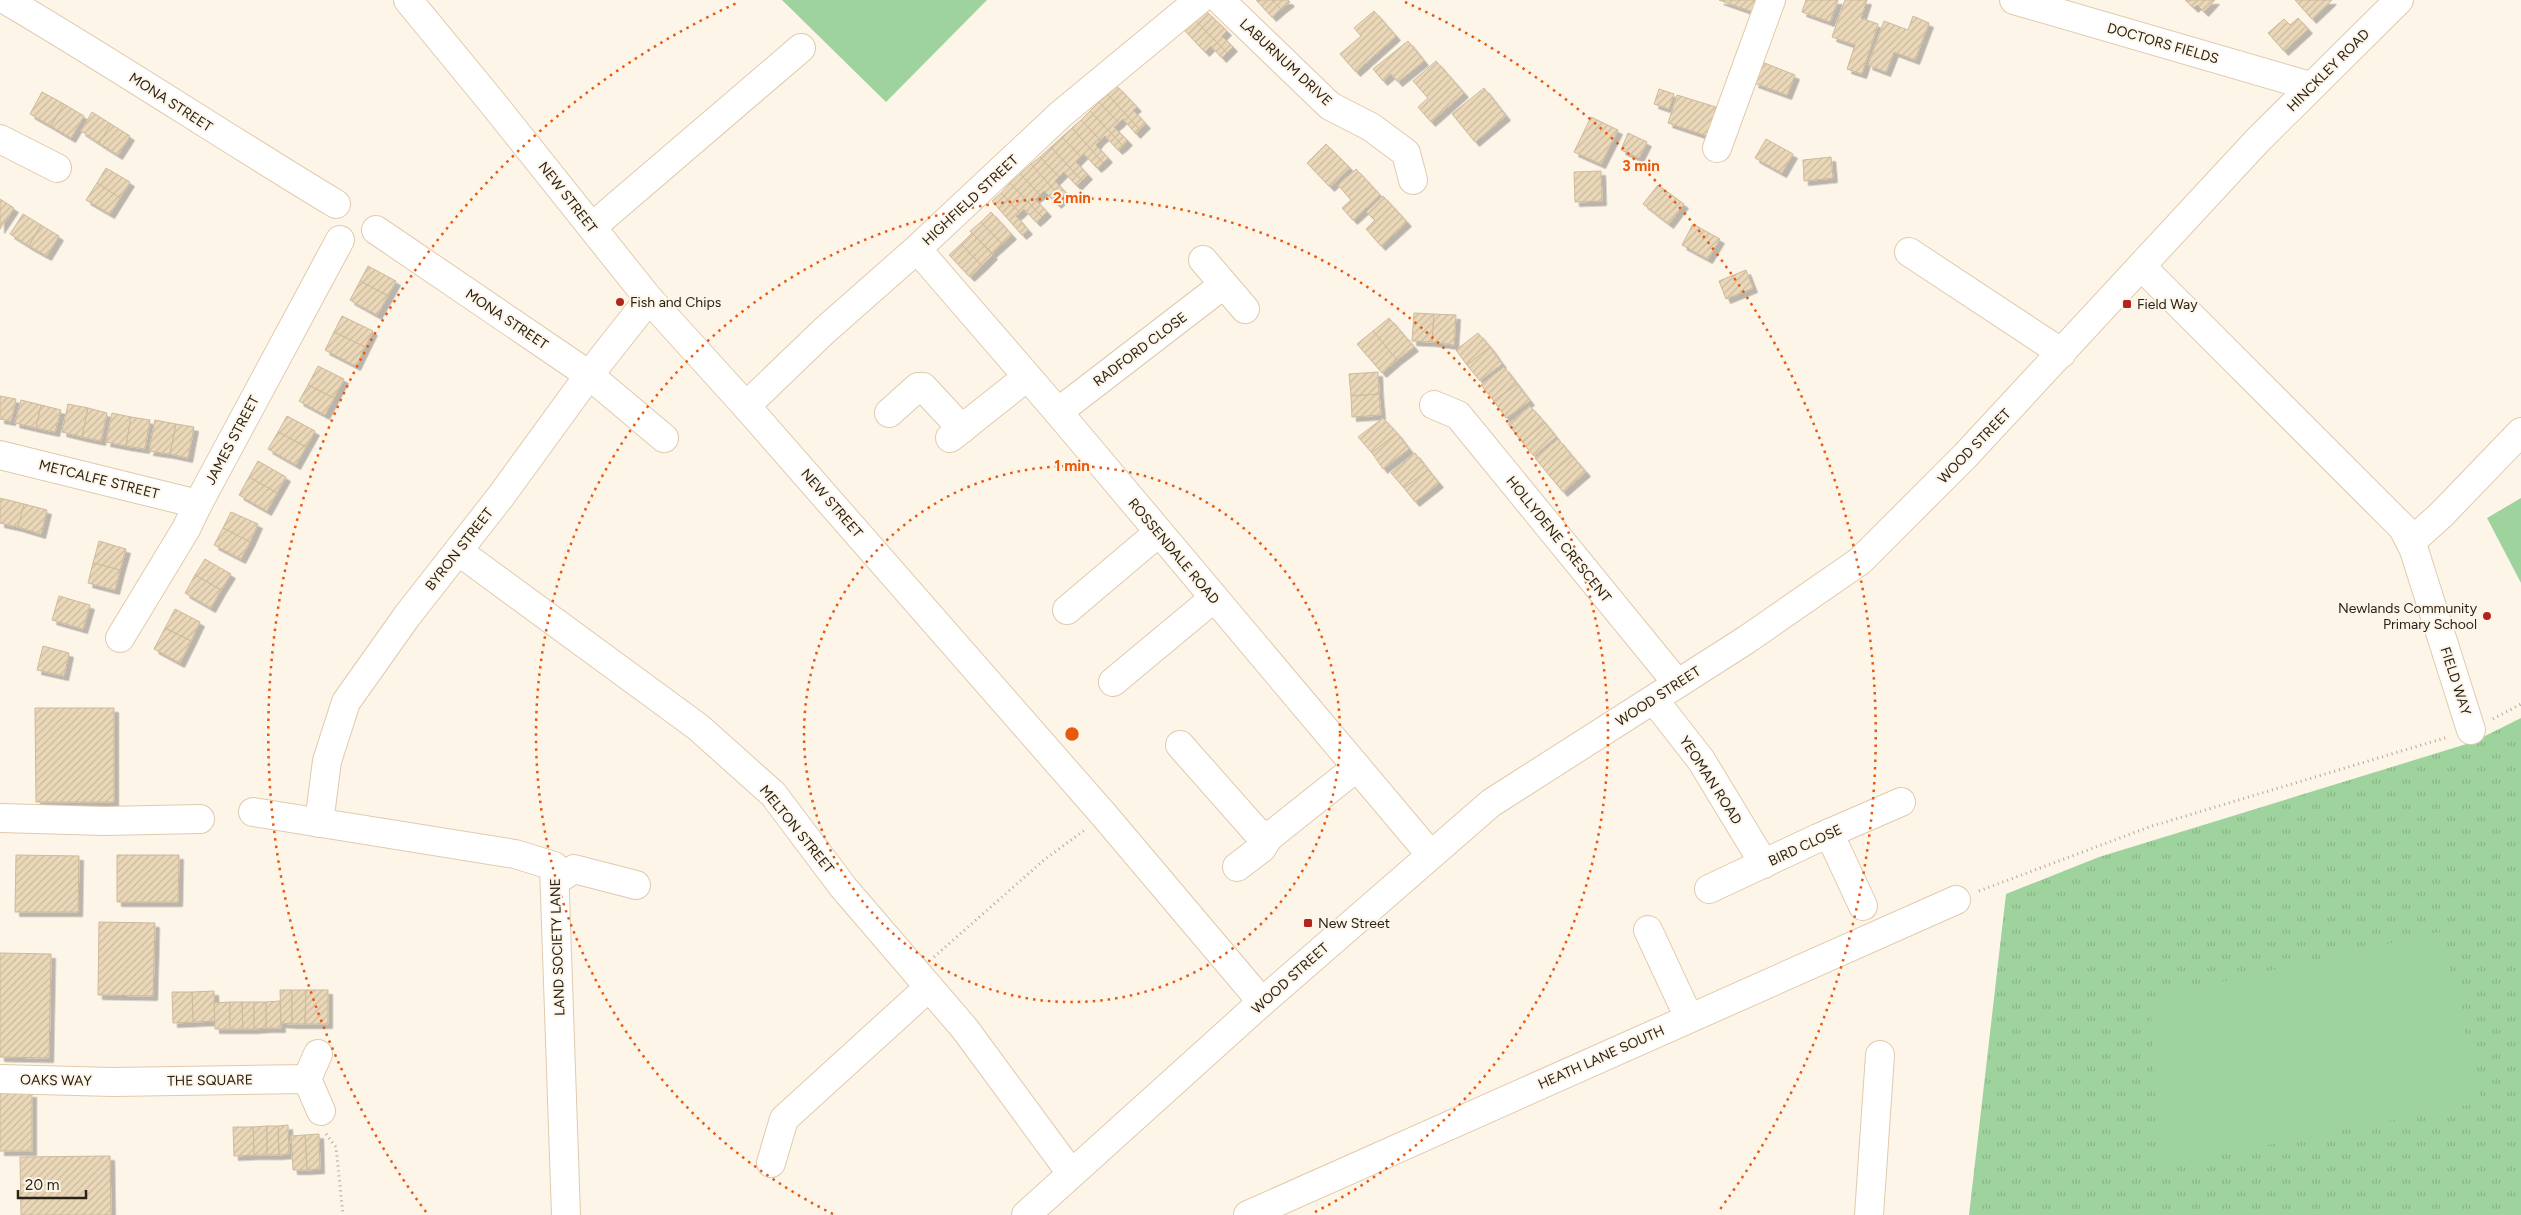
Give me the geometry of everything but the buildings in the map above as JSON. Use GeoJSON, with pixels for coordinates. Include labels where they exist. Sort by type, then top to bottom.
{"type":"FeatureCollection","features":[{"type":"Feature","properties":{"kind":"street","name":"MONA STREET"},"geometry":{"type":"LineString","coordinates":[[6,0],[336,204]]}},
{"type":"Feature","properties":{"kind":"street","name":"NEW STREET"},"geometry":{"type":"LineString","coordinates":[[408,0],[649,299],[746,406],[1104,815],[1262,1002]]}},
{"type":"Feature","properties":{"kind":"street","name":"HIGHFIELD STREET"},"geometry":{"type":"LineString","coordinates":[[746,406],[824,331],[917,249],[1062,114],[1199,0]]}},
{"type":"Feature","properties":{"kind":"street","name":"LABURNUM DRIVE"},"geometry":{"type":"LineString","coordinates":[[1220,0],[1330,106],[1372,127],[1406,153],[1413,180]]}},
{"type":"Feature","properties":{"kind":"street"},"geometry":{"type":"LineString","coordinates":[[1717,148],[1771,0]]}},
{"type":"Feature","properties":{"kind":"street","name":"DOCTORS FIELDS"},"geometry":{"type":"LineString","coordinates":[[2014,0],[2045,4],[2310,86]]}},
{"type":"Feature","properties":{"kind":"street","name":"HINCKLEY ROAD"},"geometry":{"type":"LineString","coordinates":[[2256,141],[2310,86],[2400,0]]}},
{"type":"Feature","properties":{"kind":"street"},"geometry":{"type":"LineString","coordinates":[[592,227],[801,48]]}},
{"type":"Feature","properties":{"kind":"street"},"geometry":{"type":"LineString","coordinates":[[0,139],[57,168]]}},
{"type":"Feature","properties":{"kind":"street","name":"WOOD STREET"},"geometry":{"type":"LineString","coordinates":[[1026,1215],[1070,1173],[1262,1002],[1430,854],[1491,803],[1746,640],[1860,561],[1966,456],[2142,268],[2256,141]]}},
{"type":"Feature","properties":{"kind":"street","name":"MONA STREET"},"geometry":{"type":"LineString","coordinates":[[376,230],[589,375],[664,438]]}},
{"type":"Feature","properties":{"kind":"street","name":"JAMES STREET"},"geometry":{"type":"LineString","coordinates":[[120,638],[186,529],[340,240]]}},
{"type":"Feature","properties":{"kind":"street","name":"ROSSENDALE ROAD"},"geometry":{"type":"LineString","coordinates":[[917,249],[1058,412],[1430,854]]}},
{"type":"Feature","properties":{"kind":"street"},"geometry":{"type":"LineString","coordinates":[[1909,252],[2062,354]]}},
{"type":"Feature","properties":{"kind":"street"},"geometry":{"type":"LineString","coordinates":[[1203,260],[1246,309]]}},
{"type":"Feature","properties":{"kind":"street","name":"FIELD WAY"},"geometry":{"type":"LineString","coordinates":[[2142,268],[2403,528],[2411,542],[2471,730]]}},
{"type":"Feature","properties":{"kind":"street","name":"RADFORD CLOSE"},"geometry":{"type":"LineString","coordinates":[[1058,412],[1224,285]]}},
{"type":"Feature","properties":{"kind":"street","name":"BYRON STREET"},"geometry":{"type":"LineString","coordinates":[[319,823],[327,761],[346,702],[407,616],[458,551],[589,375],[649,299]]}},
{"type":"Feature","properties":{"kind":"street"},"geometry":{"type":"LineString","coordinates":[[888,413],[918,387],[923,387],[956,433],[1028,377]]}},
{"type":"Feature","properties":{"kind":"street","name":"HOLLYDENE CRESCENT"},"geometry":{"type":"LineString","coordinates":[[1434,405],[1458,415],[1677,683]]}},
{"type":"Feature","properties":{"kind":"street"},"geometry":{"type":"LineString","coordinates":[[2411,542],[2442,514],[2521,432]]}},
{"type":"Feature","properties":{"kind":"street","name":"METCALFE STREET"},"geometry":{"type":"LineString","coordinates":[[0,455],[198,504]]}},
{"type":"Feature","properties":{"kind":"street"},"geometry":{"type":"LineString","coordinates":[[1067,610],[1158,533]]}},
{"type":"Feature","properties":{"kind":"street","name":"MELTON STREET"},"geometry":{"type":"LineString","coordinates":[[458,551],[698,727],[772,794],[843,887],[966,1030],[1070,1173]]}},
{"type":"Feature","properties":{"kind":"street"},"geometry":{"type":"LineString","coordinates":[[1113,682],[1214,598]]}},
{"type":"Feature","properties":{"kind":"street","name":"YEOMAN ROAD"},"geometry":{"type":"LineString","coordinates":[[1654,700],[1700,760],[1764,864]]}},
{"type":"Feature","properties":{"kind":"street"},"geometry":{"type":"LineString","coordinates":[[1180,745],[1256,831],[1269,837]]}},
{"type":"Feature","properties":{"kind":"street"},"geometry":{"type":"LineString","coordinates":[[1237,867],[1262,848],[1269,837],[1358,767]]}},
{"type":"Feature","properties":{"kind":"street","name":"BIRD CLOSE"},"geometry":{"type":"LineString","coordinates":[[1709,889],[1901,802]]}},
{"type":"Feature","properties":{"kind":"street","name":"LAND SOCIETY LANE"},"geometry":{"type":"LineString","coordinates":[[253,812],[514,854],[554,866],[566,1215]]}},
{"type":"Feature","properties":{"kind":"street"},"geometry":{"type":"LineString","coordinates":[[0,818],[105,822],[200,820]]}},
{"type":"Feature","properties":{"kind":"street"},"geometry":{"type":"LineString","coordinates":[[1829,833],[1863,906]]}},
{"type":"Feature","properties":{"kind":"street"},"geometry":{"type":"LineString","coordinates":[[555,881],[574,869],[636,885]]}},
{"type":"Feature","properties":{"kind":"street","name":"HEATH LANE SOUTH"},"geometry":{"type":"LineString","coordinates":[[1248,1215],[1956,900]]}},
{"type":"Feature","properties":{"kind":"street"},"geometry":{"type":"LineString","coordinates":[[1648,930],[1689,1018]]}},
{"type":"Feature","properties":{"kind":"street"},"geometry":{"type":"LineString","coordinates":[[771,1163],[784,1118],[923,980]]}},
{"type":"Feature","properties":{"kind":"street"},"geometry":{"type":"LineString","coordinates":[[318,1054],[307,1079],[321,1111]]}},
{"type":"Feature","properties":{"kind":"street"},"geometry":{"type":"LineString","coordinates":[[1869,1215],[1880,1055]]}},
{"type":"Feature","properties":{"kind":"street","name":"OAKS WAY"},"geometry":{"type":"LineString","coordinates":[[0,1079],[113,1082]]}},
{"type":"Feature","properties":{"kind":"street","name":"THE SQUARE"},"geometry":{"type":"LineString","coordinates":[[113,1082],[307,1079]]}},
{"type":"Feature","properties":{"kind":"path"},"geometry":{"type":"LineString","coordinates":[[1956,900],[2004,880],[2149,827],[2471,730],[2521,704]]}},
{"type":"Feature","properties":{"kind":"path"},"geometry":{"type":"LineString","coordinates":[[923,980],[1044,860],[1104,815]]}},
{"type":"Feature","properties":{"kind":"path"},"geometry":{"type":"LineString","coordinates":[[321,1111],[318,1123],[336,1147],[342,1215]]}},
{"type":"Feature","properties":{"kind":"green space"},"geometry":{"type":"Polygon","coordinates":[[[782,0],[987,0],[886,102],[782,0]]]}},
{"type":"Feature","properties":{"kind":"green space"},"geometry":{"type":"Polygon","coordinates":[[[2521,498],[2521,583],[2487,518],[2521,498]]]}},
{"type":"Feature","properties":{"kind":"green space"},"geometry":{"type":"Polygon","coordinates":[[[2521,718],[2521,1215],[1969,1215],[2006,894],[2099,857],[2473,742],[2521,718]]]}},
{"type":"Feature","properties":{"kind":"green space"},"geometry":{"type":"Polygon","coordinates":[[[2440,932],[2482,1102],[2160,1167],[2150,998],[2440,932]]]}},
{"type":"Feature","properties":{"kind":"place","name":"Fish and Chips"},"geometry":{"type":"Point","coordinates":[620,302]}},
{"type":"Feature","properties":{"kind":"place","name":"Field Way"},"geometry":{"type":"Point","coordinates":[2127,304]}},
{"type":"Feature","properties":{"kind":"place","name":"Newlands Community Primary School"},"geometry":{"type":"Point","coordinates":[2487,616]}},
{"type":"Feature","properties":{"kind":"place","name":"New Street"},"geometry":{"type":"Point","coordinates":[1308,923]}}]}
